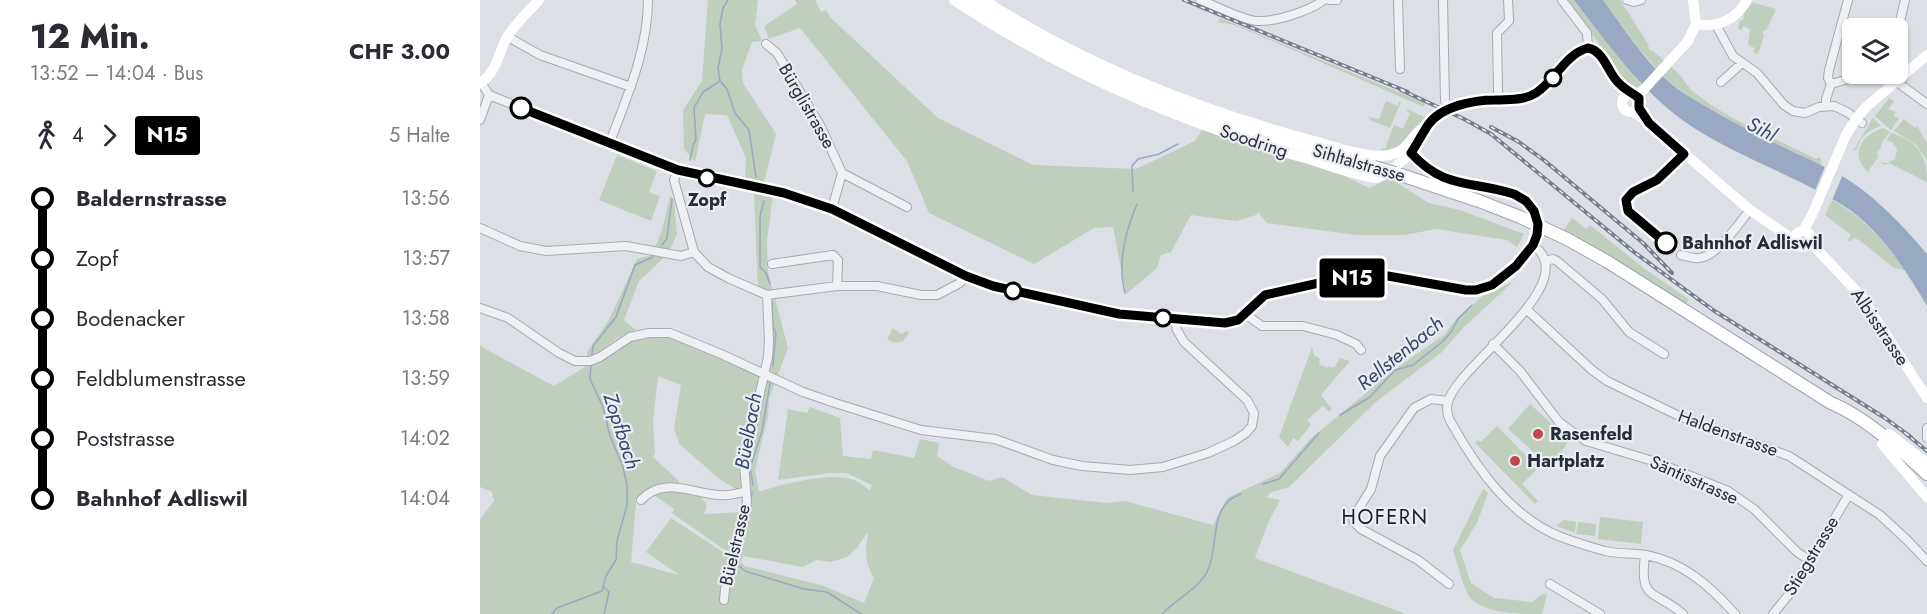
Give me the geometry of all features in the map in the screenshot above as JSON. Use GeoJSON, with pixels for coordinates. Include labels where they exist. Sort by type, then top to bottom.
{"type":"FeatureCollection","features":[{"type":"Feature","properties":{"kind":"main road","name":"Sihltalstrasse"},"geometry":{"type":"LineString","coordinates":[[969,0],[1057,51],[1177,106],[1281,141],[1384,168],[1479,201],[1567,239],[1634,278],[1831,403],[1842,407],[1927,474]]}},
{"type":"Feature","properties":{"kind":"main road","name":"Sihltalstrasse"},"geometry":{"type":"LineString","coordinates":[[1831,403],[1927,481]]}},
{"type":"Feature","properties":{"kind":"street"},"geometry":{"type":"LineString","coordinates":[[539,0],[522,17],[508,37],[490,74],[480,82],[489,95],[678,170],[784,193],[832,209],[966,276],[1013,291],[1119,314],[1225,323],[1235,321],[1265,295],[1337,279],[1388,276],[1476,290],[1492,285],[1507,274],[1533,245],[1537,235],[1536,217],[1526,201],[1507,192],[1440,177],[1428,170],[1408,150]]}},
{"type":"Feature","properties":{"kind":"street"},"geometry":{"type":"LineString","coordinates":[[610,142],[631,87],[643,45],[648,0]]}},
{"type":"Feature","properties":{"kind":"street","name":"Soodring"},"geometry":{"type":"LineString","coordinates":[[954,0],[1073,68],[1202,124],[1251,142],[1372,178],[1380,177],[1384,168],[1130,78],[1013,19],[984,0]]}},
{"type":"Feature","properties":{"kind":"street"},"geometry":{"type":"LineString","coordinates":[[1200,0],[1256,22],[1308,9],[1324,0]]}},
{"type":"Feature","properties":{"kind":"street"},"geometry":{"type":"LineString","coordinates":[[1329,0],[1337,0]]}},
{"type":"Feature","properties":{"kind":"street"},"geometry":{"type":"LineString","coordinates":[[1398,0],[1400,69]]}},
{"type":"Feature","properties":{"kind":"street"},"geometry":{"type":"LineString","coordinates":[[1443,0],[1445,100]]}},
{"type":"Feature","properties":{"kind":"street"},"geometry":{"type":"LineString","coordinates":[[1498,91],[1497,33],[1509,21],[1508,0]]}},
{"type":"Feature","properties":{"kind":"street"},"geometry":{"type":"LineString","coordinates":[[1384,168],[1408,150],[1429,123],[1443,113],[1467,103],[1515,100],[1533,95],[1544,87],[1572,56],[1588,48],[1587,33],[1562,0]]}},
{"type":"Feature","properties":{"kind":"street"},"geometry":{"type":"LineString","coordinates":[[1627,0],[1634,2],[1641,0]]}},
{"type":"Feature","properties":{"kind":"street"},"geometry":{"type":"LineString","coordinates":[[1634,101],[1688,41],[1696,24],[1694,0]]}},
{"type":"Feature","properties":{"kind":"street"},"geometry":{"type":"LineString","coordinates":[[1696,24],[1716,25],[1736,14],[1747,0]]}},
{"type":"Feature","properties":{"kind":"street"},"geometry":{"type":"LineString","coordinates":[[1826,106],[1831,84],[1828,78],[1829,70],[1848,0]]}},
{"type":"Feature","properties":{"kind":"street"},"geometry":{"type":"LineString","coordinates":[[1901,18],[1905,0]]}},
{"type":"Feature","properties":{"kind":"street"},"geometry":{"type":"LineString","coordinates":[[1716,25],[1728,49],[1742,63],[1757,73],[1784,105],[1793,111],[1805,113],[1826,106],[1840,109],[1859,121]]}},
{"type":"Feature","properties":{"kind":"street"},"geometry":{"type":"LineString","coordinates":[[508,37],[540,55],[631,87]]}},
{"type":"Feature","properties":{"kind":"street","name":"Bürglistrasse"},"geometry":{"type":"LineString","coordinates":[[766,44],[777,53],[810,107],[836,156],[842,173]]}},
{"type":"Feature","properties":{"kind":"street","name":"Albisstrasse"},"geometry":{"type":"LineString","coordinates":[[1588,48],[1598,52],[1649,123],[1750,210],[1778,228],[1803,238],[1861,296],[1927,398]]}},
{"type":"Feature","properties":{"kind":"street"},"geometry":{"type":"LineString","coordinates":[[1908,67],[1927,55]]}},
{"type":"Feature","properties":{"kind":"street"},"geometry":{"type":"LineString","coordinates":[[1721,82],[1742,63]]}},
{"type":"Feature","properties":{"kind":"street"},"geometry":{"type":"LineString","coordinates":[[1831,84],[1842,81]]}},
{"type":"Feature","properties":{"kind":"street"},"geometry":{"type":"LineString","coordinates":[[1803,238],[1837,165],[1846,135],[1859,121],[1865,108],[1885,84]]}},
{"type":"Feature","properties":{"kind":"street"},"geometry":{"type":"LineString","coordinates":[[1894,84],[1927,104]]}},
{"type":"Feature","properties":{"kind":"street"},"geometry":{"type":"LineString","coordinates":[[480,120],[489,95]]}},
{"type":"Feature","properties":{"kind":"street"},"geometry":{"type":"LineString","coordinates":[[1384,168],[1398,153],[1408,150]]}},
{"type":"Feature","properties":{"kind":"street"},"geometry":{"type":"LineString","coordinates":[[1628,211],[1626,203],[1628,197],[1657,180],[1684,154]]}},
{"type":"Feature","properties":{"kind":"street"},"geometry":{"type":"LineString","coordinates":[[678,170],[674,180],[694,252],[708,267],[767,295],[837,286],[870,286],[921,295],[937,295],[960,283],[966,276]]}},
{"type":"Feature","properties":{"kind":"street"},"geometry":{"type":"LineString","coordinates":[[832,209],[842,173],[907,207]]}},
{"type":"Feature","properties":{"kind":"street"},"geometry":{"type":"LineString","coordinates":[[1681,255],[1696,258],[1708,256],[1750,210]]}},
{"type":"Feature","properties":{"kind":"street"},"geometry":{"type":"LineString","coordinates":[[480,228],[520,246],[546,251],[626,246],[681,256],[694,252]]}},
{"type":"Feature","properties":{"kind":"street"},"geometry":{"type":"LineString","coordinates":[[1533,245],[1545,261],[1545,277],[1542,286],[1527,309],[1451,395],[1448,401],[1448,415],[1451,423],[1498,492],[1535,522],[1558,536],[1606,551],[1645,555],[1670,562],[1694,575],[1735,614]]}},
{"type":"Feature","properties":{"kind":"street"},"geometry":{"type":"LineString","coordinates":[[772,264],[833,255],[838,260],[837,286]]}},
{"type":"Feature","properties":{"kind":"street"},"geometry":{"type":"LineString","coordinates":[[1545,261],[1553,259],[1557,261],[1602,299],[1629,332],[1664,354]]}},
{"type":"Feature","properties":{"kind":"street","name":"Büelstrasse"},"geometry":{"type":"LineString","coordinates":[[724,600],[724,588],[745,516],[744,464],[770,342],[767,295]]}},
{"type":"Feature","properties":{"kind":"street"},"geometry":{"type":"LineString","coordinates":[[480,308],[508,318],[559,353],[575,361],[590,361],[630,338],[649,333],[662,332],[678,335],[821,398],[921,430],[994,439],[1053,460],[1082,466],[1130,471],[1163,467],[1208,453],[1246,433],[1254,420],[1252,408],[1247,400],[1184,342],[1177,330],[1174,318]]}},
{"type":"Feature","properties":{"kind":"street","name":"Haldenstrasse"},"geometry":{"type":"LineString","coordinates":[[1527,309],[1592,370],[1607,381],[1679,416],[1781,452],[1880,515],[1927,561]]}},
{"type":"Feature","properties":{"kind":"street"},"geometry":{"type":"LineString","coordinates":[[1245,314],[1262,326],[1303,326],[1337,335],[1356,344],[1361,350]]}},
{"type":"Feature","properties":{"kind":"street","name":"Säntisstrasse"},"geometry":{"type":"LineString","coordinates":[[1493,345],[1520,371],[1559,422],[1574,434],[1586,441],[1662,464],[1728,491],[1754,509],[1797,552],[1809,560]]}},
{"type":"Feature","properties":{"kind":"street"},"geometry":{"type":"LineString","coordinates":[[1448,401],[1431,399],[1414,408],[1380,456],[1371,489],[1353,518],[1361,529],[1418,560],[1449,584]]}},
{"type":"Feature","properties":{"kind":"street"},"geometry":{"type":"LineString","coordinates":[[1859,420],[1887,433],[1924,460]]}},
{"type":"Feature","properties":{"kind":"street"},"geometry":{"type":"LineString","coordinates":[[1927,429],[1927,438]]}},
{"type":"Feature","properties":{"kind":"street"},"geometry":{"type":"LineString","coordinates":[[1882,444],[1927,497]]}},
{"type":"Feature","properties":{"kind":"street","name":"Büelstrasse"},"geometry":{"type":"LineString","coordinates":[[641,500],[649,492],[662,487],[720,495],[733,495],[746,491]]}},
{"type":"Feature","properties":{"kind":"street","name":"Stiegstrasse"},"geometry":{"type":"LineString","coordinates":[[1773,614],[1791,592],[1848,496]]}},
{"type":"Feature","properties":{"kind":"street"},"geometry":{"type":"LineString","coordinates":[[1645,555],[1643,580],[1648,591],[1683,614]]}},
{"type":"Feature","properties":{"kind":"street"},"geometry":{"type":"LineString","coordinates":[[1550,584],[1600,614]]}},
{"type":"Feature","properties":{"kind":"green space"},"geometry":{"type":"Polygon","coordinates":[[[708,0],[758,0],[755,25],[762,41],[752,42],[742,70],[743,83],[776,134],[764,183],[745,179],[746,158],[727,115],[705,114],[695,162],[684,149],[683,110],[702,81],[708,0]]]}},
{"type":"Feature","properties":{"kind":"green space"},"geometry":{"type":"Polygon","coordinates":[[[795,0],[815,0],[821,12],[826,10],[830,17],[938,118],[1033,165],[1136,169],[1195,141],[1203,128],[1251,148],[1280,154],[1346,174],[1348,178],[1369,188],[1390,178],[1429,203],[1460,210],[1524,234],[1517,247],[1507,240],[1436,229],[1404,235],[1357,235],[1267,223],[1258,212],[1256,215],[1236,221],[1191,215],[1171,252],[1161,255],[1157,268],[1126,294],[1113,227],[1094,228],[1034,264],[929,213],[907,161],[800,28],[769,39],[764,26],[797,4],[795,0]]]}},
{"type":"Feature","properties":{"kind":"green space"},"geometry":{"type":"Polygon","coordinates":[[[1569,0],[1574,0],[1642,85],[1633,88],[1626,84],[1569,0]]]}},
{"type":"Feature","properties":{"kind":"green space"},"geometry":{"type":"Polygon","coordinates":[[[1603,0],[1620,0],[1648,44],[1649,50],[1680,75],[1691,90],[1732,118],[1816,159],[1820,157],[1822,165],[1754,134],[1684,93],[1668,81],[1639,49],[1603,0]]]}},
{"type":"Feature","properties":{"kind":"green space"},"geometry":{"type":"Polygon","coordinates":[[[1751,2],[1776,9],[1766,31],[1764,30],[1762,34],[1764,36],[1758,54],[1753,52],[1755,48],[1748,45],[1750,29],[1743,26],[1742,30],[1738,29],[1740,20],[1743,20],[1745,11],[1751,2]]]}},
{"type":"Feature","properties":{"kind":"green space"},"geometry":{"type":"Polygon","coordinates":[[[1220,18],[1425,103],[1424,107],[1234,25],[1218,22],[1220,18]]]}},
{"type":"Feature","properties":{"kind":"green space"},"geometry":{"type":"Polygon","coordinates":[[[1889,98],[1894,101],[1888,109],[1896,112],[1894,116],[1899,118],[1891,130],[1875,116],[1889,98]]]}},
{"type":"Feature","properties":{"kind":"green space"},"geometry":{"type":"Polygon","coordinates":[[[1386,101],[1398,106],[1399,101],[1401,102],[1390,128],[1368,117],[1379,119],[1386,101]]]}},
{"type":"Feature","properties":{"kind":"green space"},"geometry":{"type":"Polygon","coordinates":[[[1407,109],[1424,117],[1427,116],[1427,118],[1398,147],[1380,152],[1382,148],[1385,149],[1394,125],[1403,129],[1410,113],[1406,111],[1407,109]]]}},
{"type":"Feature","properties":{"kind":"green space"},"geometry":{"type":"Polygon","coordinates":[[[1873,118],[1881,126],[1866,134],[1857,149],[1853,151],[1873,118]]]}},
{"type":"Feature","properties":{"kind":"green space"},"geometry":{"type":"Polygon","coordinates":[[[1904,119],[1915,128],[1917,126],[1927,143],[1927,160],[1916,145],[1894,131],[1904,119]]]}},
{"type":"Feature","properties":{"kind":"green space"},"geometry":{"type":"Polygon","coordinates":[[[1883,128],[1890,132],[1882,142],[1877,153],[1878,157],[1869,173],[1860,160],[1860,147],[1868,136],[1883,128]]]}},
{"type":"Feature","properties":{"kind":"green space"},"geometry":{"type":"Polygon","coordinates":[[[1892,133],[1908,141],[1919,151],[1925,164],[1927,182],[1889,163],[1885,165],[1879,162],[1887,163],[1895,159],[1897,149],[1892,142],[1886,140],[1892,133]]]}},
{"type":"Feature","properties":{"kind":"green space"},"geometry":{"type":"Polygon","coordinates":[[[617,155],[657,171],[649,192],[660,196],[651,221],[599,200],[617,155]]]}},
{"type":"Feature","properties":{"kind":"green space"},"geometry":{"type":"Polygon","coordinates":[[[754,193],[773,195],[767,240],[768,272],[788,348],[769,399],[768,416],[755,470],[759,492],[795,482],[836,477],[858,482],[870,490],[872,485],[846,473],[778,480],[788,409],[807,413],[810,407],[840,418],[843,456],[871,459],[873,450],[914,458],[920,439],[939,443],[937,456],[954,467],[989,481],[1002,477],[1032,495],[1106,503],[1125,501],[1213,525],[1227,498],[1280,473],[1310,439],[1394,370],[1444,335],[1457,318],[1484,295],[1514,281],[1464,327],[1442,352],[1377,401],[1289,487],[1272,492],[1266,497],[1280,500],[1268,523],[1255,558],[1406,614],[480,614],[480,519],[494,501],[492,492],[480,487],[480,346],[554,386],[588,365],[587,352],[609,320],[637,259],[652,255],[662,230],[670,196],[674,200],[677,234],[668,254],[639,281],[624,320],[636,330],[617,338],[602,350],[605,356],[621,345],[638,338],[664,337],[694,345],[766,380],[773,346],[767,295],[758,291],[754,193]],[[658,376],[653,422],[655,453],[653,457],[679,481],[678,490],[696,493],[702,498],[707,506],[704,514],[744,512],[744,494],[721,480],[680,445],[674,429],[681,385],[658,376]],[[648,491],[636,502],[631,562],[679,575],[646,552],[671,518],[735,560],[736,554],[723,549],[672,513],[674,509],[648,491]],[[867,533],[857,548],[847,557],[831,562],[816,560],[803,567],[743,556],[741,562],[745,566],[824,586],[864,603],[874,578],[866,557],[867,533]]]}},
{"type":"Feature","properties":{"kind":"green space"},"geometry":{"type":"Polygon","coordinates":[[[1832,200],[1843,206],[1873,231],[1905,270],[1894,268],[1859,240],[1854,238],[1850,242],[1848,240],[1851,235],[1825,215],[1832,200]]]}},
{"type":"Feature","properties":{"kind":"green space"},"geometry":{"type":"Polygon","coordinates":[[[1572,218],[1586,229],[1590,225],[1645,269],[1689,300],[1686,304],[1611,257],[1563,231],[1572,218]]]}},
{"type":"Feature","properties":{"kind":"green space"},"geometry":{"type":"Polygon","coordinates":[[[893,328],[901,334],[907,331],[909,333],[903,341],[894,343],[887,339],[893,328]]]}},
{"type":"Feature","properties":{"kind":"green space"},"geometry":{"type":"Polygon","coordinates":[[[1312,347],[1314,355],[1320,359],[1319,364],[1327,368],[1328,366],[1334,368],[1340,358],[1350,361],[1321,395],[1332,409],[1329,412],[1323,406],[1307,420],[1311,425],[1298,441],[1293,438],[1288,447],[1279,437],[1312,347]]]}},
{"type":"Feature","properties":{"kind":"green space","name":"Rasenfeld"},"geometry":{"type":"Polygon","coordinates":[[[1530,404],[1569,440],[1549,466],[1508,429],[1530,404]]]}},
{"type":"Feature","properties":{"kind":"green space"},"geometry":{"type":"Polygon","coordinates":[[[1497,426],[1538,468],[1522,484],[1538,501],[1535,504],[1475,443],[1478,440],[1481,442],[1497,426]]]}},
{"type":"Feature","properties":{"kind":"green space"},"geometry":{"type":"Polygon","coordinates":[[[1483,489],[1488,493],[1477,523],[1460,550],[1471,583],[1494,598],[1532,602],[1541,595],[1547,594],[1542,614],[1513,613],[1486,608],[1471,599],[1466,590],[1453,550],[1483,489]]]}},
{"type":"Feature","properties":{"kind":"green space"},"geometry":{"type":"Polygon","coordinates":[[[1600,517],[1643,522],[1641,544],[1598,539],[1600,517]]]}},
{"type":"Feature","properties":{"kind":"green space"},"geometry":{"type":"Polygon","coordinates":[[[1564,520],[1576,522],[1575,533],[1556,526],[1564,520]]]}},
{"type":"Feature","properties":{"kind":"green space"},"geometry":{"type":"Polygon","coordinates":[[[1578,522],[1596,524],[1595,536],[1576,534],[1578,522]]]}},
{"type":"Feature","properties":{"kind":"water"},"geometry":{"type":"Polygon","coordinates":[[[1574,0],[1603,0],[1651,63],[1682,92],[1736,123],[1838,174],[1880,204],[1927,254],[1927,306],[1881,238],[1857,216],[1825,195],[1728,148],[1673,113],[1627,68],[1574,0]]]}},
{"type":"Feature","properties":{"kind":"pier"},"geometry":{"type":"Polygon","coordinates":[[[1826,164],[1843,174],[1831,203],[1814,193],[1826,164]]]}},
{"type":"Feature","properties":{"kind":"waterway","name":"Zopfbach"},"geometry":{"type":"LineString","coordinates":[[690,160],[696,140],[694,108],[703,92],[720,81],[718,68],[722,48],[720,24],[723,8],[728,0]]}},
{"type":"Feature","properties":{"kind":"waterway","name":"Büelbach"},"geometry":{"type":"LineString","coordinates":[[721,82],[727,89],[735,113],[749,130],[756,177]]}},
{"type":"Feature","properties":{"kind":"waterway"},"geometry":{"type":"LineString","coordinates":[[1133,192],[1132,166],[1138,159],[1159,154],[1178,144]]}},
{"type":"Feature","properties":{"kind":"waterway","name":"Zopfbach"},"geometry":{"type":"LineString","coordinates":[[662,245],[667,238],[672,199]]}},
{"type":"Feature","properties":{"kind":"waterway","name":"Büelbach"},"geometry":{"type":"LineString","coordinates":[[764,201],[760,216],[760,267],[766,273],[770,284]]}},
{"type":"Feature","properties":{"kind":"waterway"},"geometry":{"type":"LineString","coordinates":[[1125,293],[1122,259],[1129,225],[1137,204]]}},
{"type":"Feature","properties":{"kind":"waterway","name":"Zopfbach"},"geometry":{"type":"LineString","coordinates":[[592,354],[593,346],[616,317],[635,265],[653,257]]}},
{"type":"Feature","properties":{"kind":"waterway","name":"Büelbach"},"geometry":{"type":"LineString","coordinates":[[772,303],[773,327],[776,333],[773,366]]}},
{"type":"Feature","properties":{"kind":"waterway","name":"Rellstenbach"},"geometry":{"type":"LineString","coordinates":[[1340,415],[1370,397],[1395,370],[1413,365],[1442,342],[1458,319],[1472,305]]}},
{"type":"Feature","properties":{"kind":"waterway","name":"Zopfbach"},"geometry":{"type":"LineString","coordinates":[[552,614],[557,608],[602,591],[606,576],[616,560],[617,541],[627,505],[627,486],[623,467],[610,436],[603,407],[590,379],[591,364]]}},
{"type":"Feature","properties":{"kind":"waterway","name":"Büelbach"},"geometry":{"type":"LineString","coordinates":[[753,485],[750,468],[762,431],[770,383]]}},
{"type":"Feature","properties":{"kind":"waterway","name":"Rellstenbach"},"geometry":{"type":"LineString","coordinates":[[1263,484],[1279,479],[1319,433]]}},
{"type":"Feature","properties":{"kind":"waterway","name":"Büelbach"},"geometry":{"type":"LineString","coordinates":[[751,499],[752,492]]}},
{"type":"Feature","properties":{"kind":"waterway","name":"Rellstenbach"},"geometry":{"type":"LineString","coordinates":[[1162,614],[1192,589],[1207,572],[1223,507],[1230,499],[1241,494]]}},
{"type":"Feature","properties":{"kind":"waterway","name":"Büelbach"},"geometry":{"type":"LineString","coordinates":[[747,522],[738,560],[739,566],[745,571],[804,589],[827,592],[861,614]]}},
{"type":"Feature","properties":{"kind":"waterway"},"geometry":{"type":"LineString","coordinates":[[604,587],[609,592],[604,614]]}},
{"type":"Feature","properties":{"kind":"railway"},"geometry":{"type":"LineString","coordinates":[[1184,0],[1408,92]]}},
{"type":"Feature","properties":{"kind":"railway"},"geometry":{"type":"LineString","coordinates":[[1401,90],[1491,134],[1634,252],[1713,310],[1885,418],[1911,437]]}},
{"type":"Feature","properties":{"kind":"railway"},"geometry":{"type":"LineString","coordinates":[[1491,127],[1519,142],[1545,161],[1643,243],[1672,273]]}},
{"type":"Feature","properties":{"kind":"railway"},"geometry":{"type":"LineString","coordinates":[[1904,432],[1927,451]]}},
{"type":"Feature","properties":{"kind":"bus line","name":"N15"},"geometry":{"type":"LineString","coordinates":[[521,108],[690,174],[784,193],[832,209],[966,276],[993,286],[1119,314],[1225,323],[1238,320],[1265,295],[1337,279],[1388,276],[1476,290],[1492,285],[1507,274],[1526,254],[1536,237],[1537,221],[1531,207],[1514,194],[1440,177],[1428,170],[1411,153],[1429,123],[1443,113],[1460,105],[1474,102],[1515,100],[1533,95],[1544,87],[1572,56],[1580,50],[1591,48],[1598,52],[1617,81],[1630,94],[1639,98],[1639,108],[1649,123],[1684,154],[1665,174],[1633,192],[1626,200],[1628,211],[1666,243]]}},
{"type":"Feature","properties":{"kind":"place","name":"Zopf"},"geometry":{"type":"Point","coordinates":[707,178]}},
{"type":"Feature","properties":{"kind":"place","name":"Bahnhof Adliswil"},"geometry":{"type":"Point","coordinates":[1666,243]}},
{"type":"Feature","properties":{"kind":"place","name":"Rasenfeld"},"geometry":{"type":"Point","coordinates":[1538,434]}},
{"type":"Feature","properties":{"kind":"place","name":"Hartplatz"},"geometry":{"type":"Point","coordinates":[1515,461]}},
{"type":"Feature","properties":{"kind":"district","name":"HOFERN"},"geometry":{"type":"Point","coordinates":[1385,517]}},
{"type":"Feature","properties":{"kind":"water label","name":"Sihl"},"geometry":{"type":"Point","coordinates":[1762,129]}}]}
